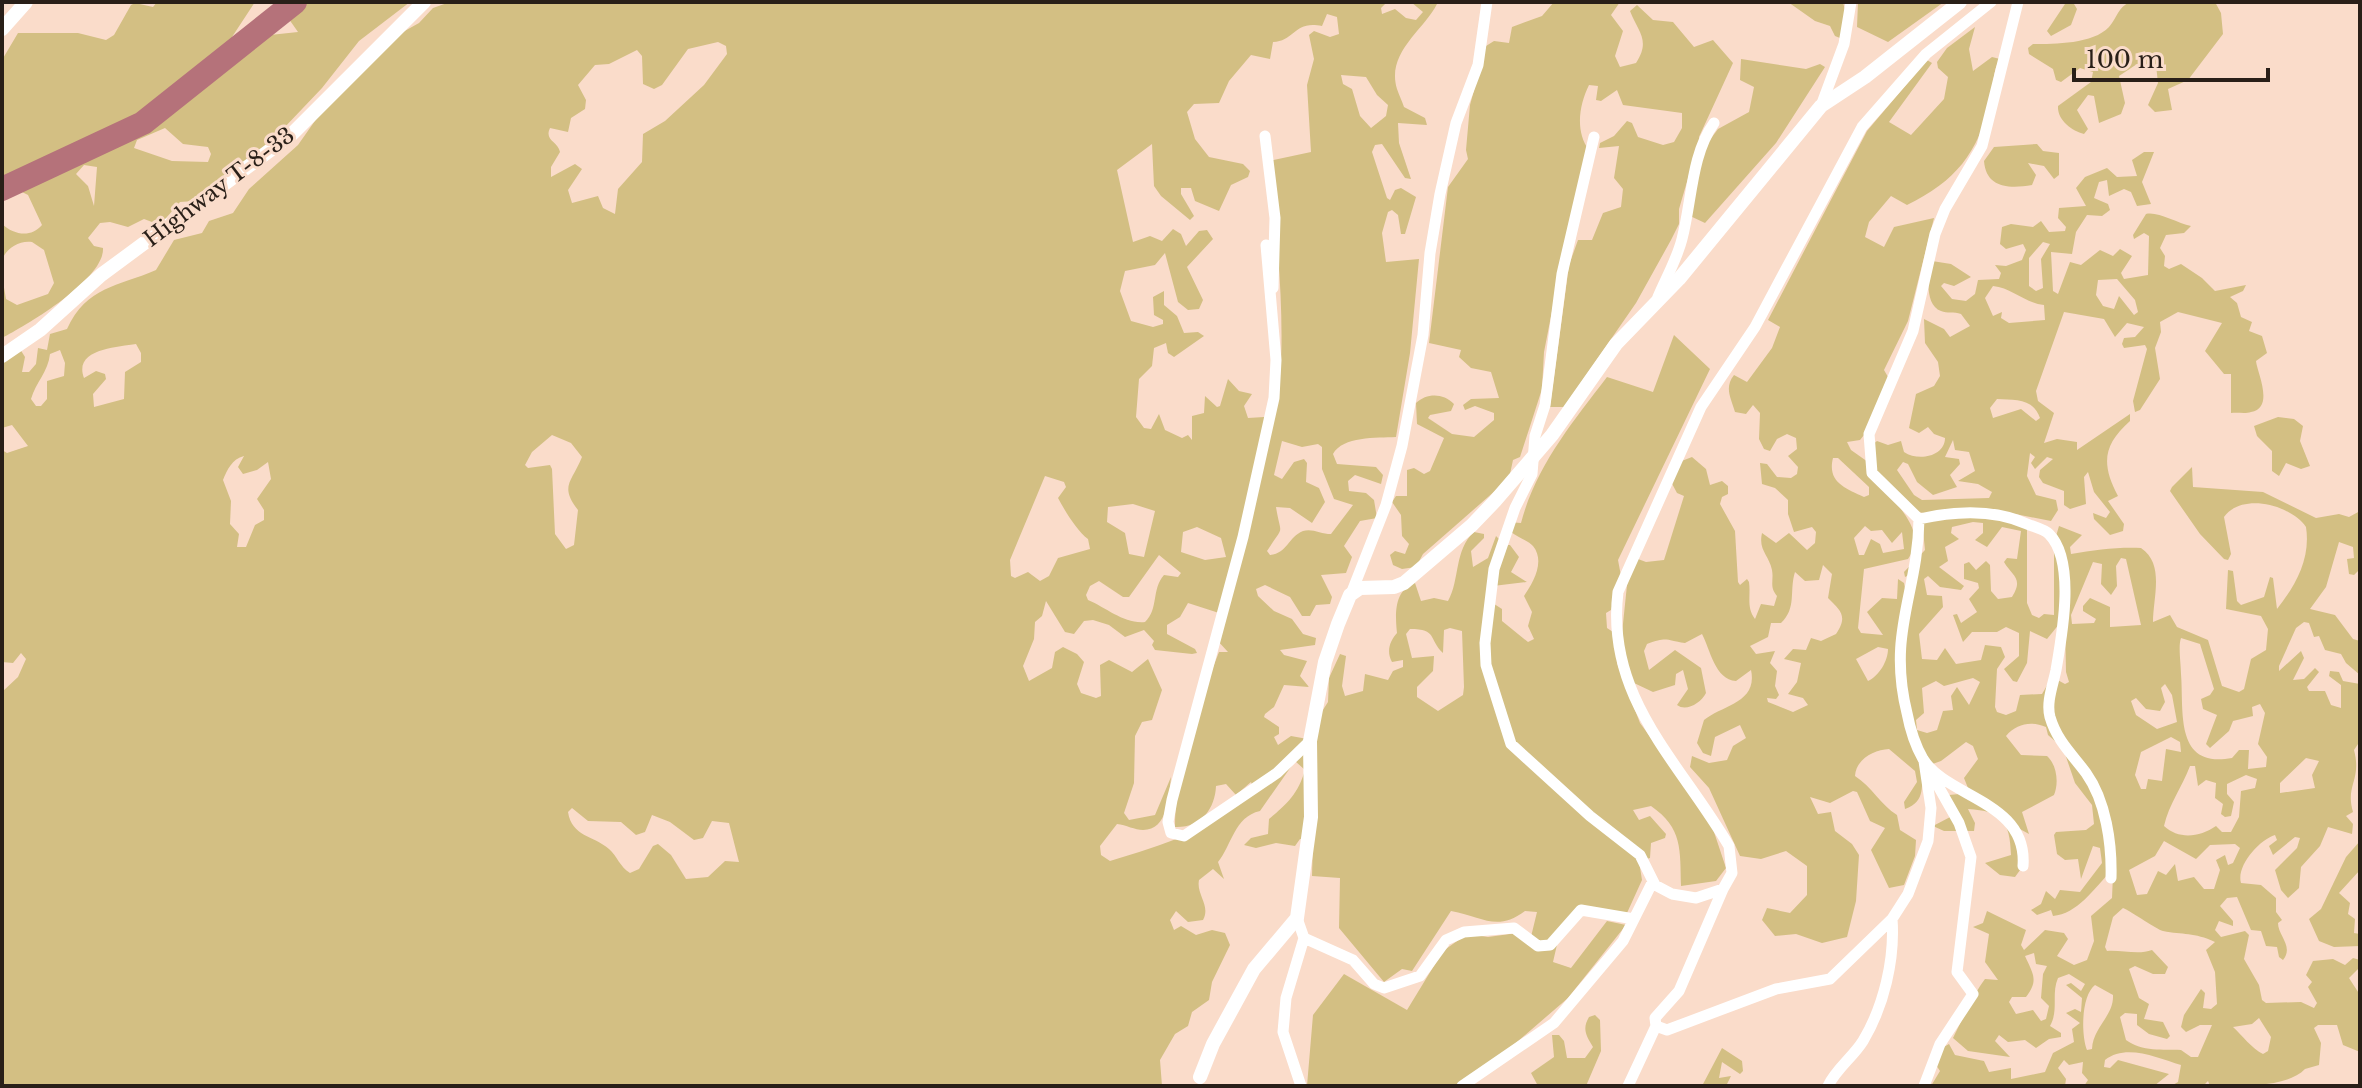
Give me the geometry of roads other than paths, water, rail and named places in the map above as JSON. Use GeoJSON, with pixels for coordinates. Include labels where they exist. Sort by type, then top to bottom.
{"type":"FeatureCollection","features":[{"type":"Feature","properties":{"kind":"street"},"geometry":{"type":"LineString","coordinates":[[2,29],[26,2]]}},
{"type":"Feature","properties":{"kind":"street","name":"Highway T-8-33"},"geometry":{"type":"LineString","coordinates":[[2,356],[40,330],[101,275],[292,134],[424,2]]}},
{"type":"Feature","properties":{"kind":"street"},"geometry":{"type":"LineString","coordinates":[[1301,1086],[1283,1032],[1286,998],[1304,938],[1297,918],[1311,817],[1310,741],[1325,662],[1386,505],[1402,446],[1423,335],[1430,253],[1440,194],[1456,123],[1478,65],[1487,2]]}},
{"type":"Feature","properties":{"kind":"street"},"geometry":{"type":"LineString","coordinates":[[1821,106],[1844,44],[1851,2]]}},
{"type":"Feature","properties":{"kind":"street"},"geometry":{"type":"LineString","coordinates":[[1350,595],[1360,588],[1394,587],[1422,570],[1472,525],[1552,435],[1616,344],[1679,279],[1821,106],[1865,77],[1960,2]]}},
{"type":"Feature","properties":{"kind":"street"},"geometry":{"type":"LineString","coordinates":[[1628,1086],[1656,1026],[1655,1018],[1679,991],[1732,873],[1729,846],[1635,704],[1623,670],[1615,619],[1618,592],[1701,407],[1755,327],[1862,127],[1926,54],[1991,2]]}},
{"type":"Feature","properties":{"kind":"street"},"geometry":{"type":"LineString","coordinates":[[1919,519],[1872,473],[1869,434],[1913,331],[1935,234],[1945,209],[1982,146],[2018,2]]}},
{"type":"Feature","properties":{"kind":"street"},"geometry":{"type":"LineString","coordinates":[[1656,302],[1681,243],[1698,158],[1714,123]]}},
{"type":"Feature","properties":{"kind":"street"},"geometry":{"type":"LineString","coordinates":[[1265,136],[1275,218],[1272,300]]}},
{"type":"Feature","properties":{"kind":"street"},"geometry":{"type":"LineString","coordinates":[[1594,137],[1562,274],[1545,405],[1535,436],[1532,474],[1515,508],[1494,569],[1485,643],[1494,697],[1511,744],[1590,816],[1640,855],[1653,881],[1672,894],[1696,898],[1723,889]]}},
{"type":"Feature","properties":{"kind":"street"},"geometry":{"type":"LineString","coordinates":[[1266,245],[1276,360],[1268,429],[1222,617],[1178,773],[1168,822],[1171,833],[1184,836],[1277,773],[1310,741]]}},
{"type":"Feature","properties":{"kind":"street"},"geometry":{"type":"LineString","coordinates":[[1919,519],[1969,513],[2020,521],[2047,532],[2059,548],[2064,566],[2062,619],[2049,713],[2068,755],[2085,772],[2100,798],[2111,878]]}},
{"type":"Feature","properties":{"kind":"street"},"geometry":{"type":"LineString","coordinates":[[1919,519],[1898,649],[1898,679],[1911,733],[1959,823],[1971,857],[1957,972],[1973,994],[1940,1044],[1924,1086]]}},
{"type":"Feature","properties":{"kind":"street"},"geometry":{"type":"LineString","coordinates":[[1656,1026],[1667,1030],[1776,989],[1830,979],[1892,919],[1908,894],[1928,841],[1931,808],[1924,761]]}},
{"type":"Feature","properties":{"kind":"street"},"geometry":{"type":"LineString","coordinates":[[1924,761],[1996,810],[2011,828],[2024,855],[2023,866]]}},
{"type":"Feature","properties":{"kind":"street"},"geometry":{"type":"LineString","coordinates":[[1462,1086],[1554,1023],[1606,964],[1653,881]]}},
{"type":"Feature","properties":{"kind":"street"},"geometry":{"type":"LineString","coordinates":[[1304,938],[1353,960],[1374,984],[1384,988],[1420,976],[1446,940],[1464,932],[1514,928],[1538,946],[1550,945],[1581,910],[1634,919]]}},
{"type":"Feature","properties":{"kind":"street"},"geometry":{"type":"LineString","coordinates":[[1199,1082],[1213,1044],[1254,969],[1297,918]]}},
{"type":"Feature","properties":{"kind":"street"},"geometry":{"type":"LineString","coordinates":[[1828,1086],[1863,1041],[1885,988],[1894,946],[1892,919]]}},
{"type":"Feature","properties":{"kind":"waterway"},"geometry":{"type":"LineString","coordinates":[[2,189],[143,123],[295,2]]}}]}
